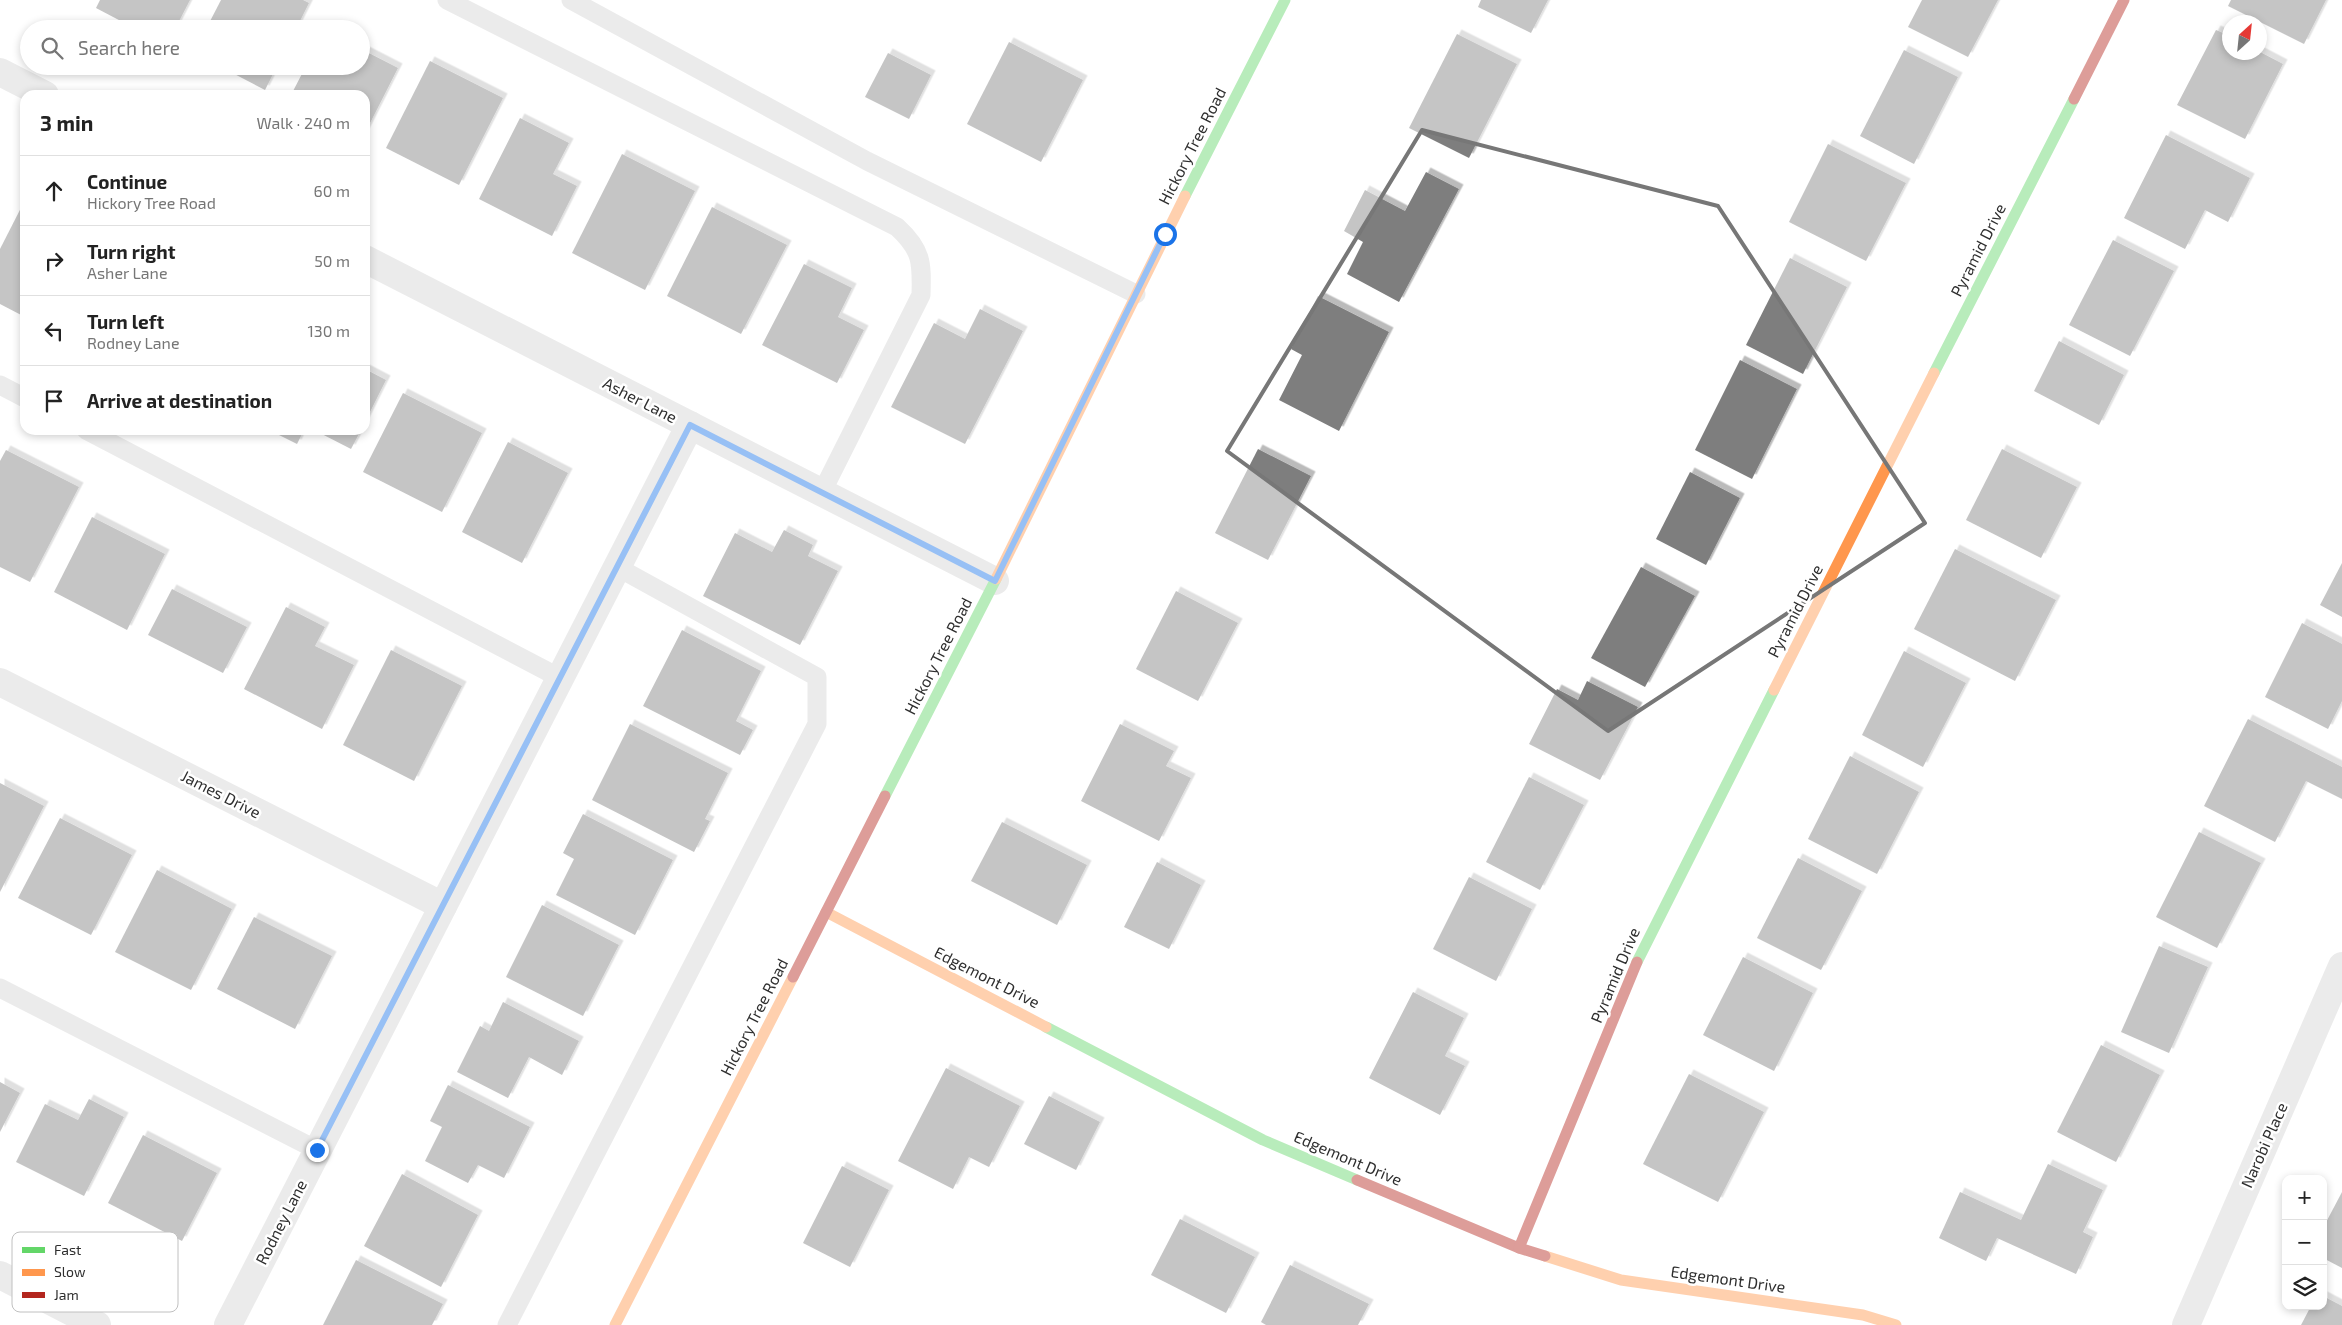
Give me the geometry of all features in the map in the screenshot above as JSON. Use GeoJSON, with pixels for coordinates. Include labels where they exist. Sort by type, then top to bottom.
{"type":"FeatureCollection","features":[{"type":"Feature","properties":{"kind":"street","name":"Hickory Tree Road"},"geometry":{"type":"LineString","coordinates":[[615,1325],[995,581],[1136,294],[1285,0]]}},
{"type":"Feature","properties":{"kind":"street","name":"Pyramid Drive"},"geometry":{"type":"LineString","coordinates":[[1519,1248],[1645,943],[2124,0]]}},
{"type":"Feature","properties":{"kind":"street"},"geometry":{"type":"LineString","coordinates":[[0,72],[35,90]]}},
{"type":"Feature","properties":{"kind":"street","name":"Asher Lane"},"geometry":{"type":"LineString","coordinates":[[370,262],[995,581]]}},
{"type":"Feature","properties":{"kind":"street","name":"Rodney Lane"},"geometry":{"type":"LineString","coordinates":[[228,1325],[690,425]]}},
{"type":"Feature","properties":{"kind":"street","name":"James Drive"},"geometry":{"type":"LineString","coordinates":[[0,682],[442,906]]}},
{"type":"Feature","properties":{"kind":"street","name":"Edgemont Drive"},"geometry":{"type":"LineString","coordinates":[[826,912],[1263,1140],[1519,1248],[1620,1280],[1863,1315],[1896,1325]]}},
{"type":"Feature","properties":{"kind":"street","name":"Narobi Place"},"geometry":{"type":"LineString","coordinates":[[2186,1325],[2342,966]]}},
{"type":"Feature","properties":{"kind":"street"},"geometry":{"type":"LineString","coordinates":[[0,1275],[12,1281]]}},
{"type":"Feature","properties":{"kind":"street"},"geometry":{"type":"LineString","coordinates":[[72,1312],[97,1325]]}},
{"type":"Feature","properties":{"kind":"lane"},"geometry":{"type":"LineString","coordinates":[[447,0],[897,227],[913,242],[922,266],[921,295],[822,492]]}},
{"type":"Feature","properties":{"kind":"lane"},"geometry":{"type":"LineString","coordinates":[[571,0],[867,161],[1136,294]]}},
{"type":"Feature","properties":{"kind":"lane"},"geometry":{"type":"LineString","coordinates":[[0,385],[20,395]]}},
{"type":"Feature","properties":{"kind":"lane"},"geometry":{"type":"LineString","coordinates":[[96,435],[560,678]]}},
{"type":"Feature","properties":{"kind":"lane"},"geometry":{"type":"LineString","coordinates":[[507,1325],[817,724],[817,677],[617,567]]}},
{"type":"Feature","properties":{"kind":"lane"},"geometry":{"type":"LineString","coordinates":[[0,988],[317,1150]]}},
{"type":"Feature","properties":{"kind":"highlighted area"},"geometry":{"type":"Polygon","coordinates":[[[1422,130],[1718,206],[1925,523],[1608,731],[1227,451],[1422,130]]]}},
{"type":"Feature","properties":{"kind":"building"},"geometry":{"type":"Polygon","coordinates":[[[100,0],[190,0],[180,20],[119,20],[96,8],[100,0]]]}},
{"type":"Feature","properties":{"kind":"building"},"geometry":{"type":"Polygon","coordinates":[[[221,0],[303,0],[309,3],[300,20],[211,20],[221,0]]]}},
{"type":"Feature","properties":{"kind":"building"},"geometry":{"type":"Polygon","coordinates":[[[1481,0],[1548,0],[1531,33],[1478,7],[1481,0]]]}},
{"type":"Feature","properties":{"kind":"building"},"geometry":{"type":"Polygon","coordinates":[[[1922,0],[1998,0],[1968,57],[1908,27],[1922,0]]]}},
{"type":"Feature","properties":{"kind":"building"},"geometry":{"type":"Polygon","coordinates":[[[2231,0],[2326,0],[2304,44],[2267,26],[2267,15],[2246,15],[2228,6],[2231,0]]]}},
{"type":"Feature","properties":{"kind":"building"},"geometry":{"type":"Polygon","coordinates":[[[2216,30],[2222,33],[2222,60],[2267,60],[2267,56],[2283,64],[2245,139],[2177,105],[2216,30]]]}},
{"type":"Feature","properties":{"kind":"building"},"geometry":{"type":"Polygon","coordinates":[[[1457,34],[1517,64],[1469,158],[1409,128],[1457,34]]]}},
{"type":"Feature","properties":{"kind":"building"},"geometry":{"type":"Polygon","coordinates":[[[1009,42],[1083,80],[1041,162],[967,124],[1009,42]]]}},
{"type":"Feature","properties":{"kind":"building"},"geometry":{"type":"Polygon","coordinates":[[[1904,50],[1958,77],[1914,164],[1860,136],[1904,50]]]}},
{"type":"Feature","properties":{"kind":"building"},"geometry":{"type":"Polygon","coordinates":[[[888,53],[931,75],[909,119],[865,97],[888,53]]]}},
{"type":"Feature","properties":{"kind":"building"},"geometry":{"type":"Polygon","coordinates":[[[370,54],[398,68],[370,123],[370,90],[294,90],[301,75],[370,75],[370,54]]]}},
{"type":"Feature","properties":{"kind":"building"},"geometry":{"type":"Polygon","coordinates":[[[430,61],[503,98],[459,185],[386,148],[430,61]]]}},
{"type":"Feature","properties":{"kind":"building"},"geometry":{"type":"Polygon","coordinates":[[[236,75],[272,75],[265,90],[236,75]]]}},
{"type":"Feature","properties":{"kind":"building"},"geometry":{"type":"Polygon","coordinates":[[[520,118],[569,143],[553,174],[577,186],[552,236],[479,199],[520,118]]]}},
{"type":"Feature","properties":{"kind":"building"},"geometry":{"type":"Polygon","coordinates":[[[2166,135],[2250,178],[2228,222],[2205,210],[2185,249],[2124,218],[2166,135]]]}},
{"type":"Feature","properties":{"kind":"building"},"geometry":{"type":"Polygon","coordinates":[[[1828,144],[1906,183],[1866,261],[1789,222],[1828,144]]]}},
{"type":"Feature","properties":{"kind":"building"},"geometry":{"type":"Polygon","coordinates":[[[622,154],[695,191],[645,290],[572,253],[622,154]]]}},
{"type":"Feature","properties":{"kind":"building"},"geometry":{"type":"Polygon","coordinates":[[[1426,172],[1459,189],[1399,302],[1347,274],[1363,242],[1344,231],[1365,190],[1405,211],[1426,172]]]}},
{"type":"Feature","properties":{"kind":"building"},"geometry":{"type":"Polygon","coordinates":[[[712,207],[787,245],[741,334],[667,296],[712,207]]]}},
{"type":"Feature","properties":{"kind":"building"},"geometry":{"type":"Polygon","coordinates":[[[20,210],[20,314],[0,304],[0,249],[20,210]]]}},
{"type":"Feature","properties":{"kind":"building"},"geometry":{"type":"Polygon","coordinates":[[[2113,240],[2174,271],[2130,356],[2069,325],[2113,240]]]}},
{"type":"Feature","properties":{"kind":"building"},"geometry":{"type":"Polygon","coordinates":[[[1790,258],[1847,287],[1803,374],[1746,345],[1790,258]]]}},
{"type":"Feature","properties":{"kind":"building"},"geometry":{"type":"Polygon","coordinates":[[[804,264],[852,288],[838,317],[864,330],[837,383],[762,345],[804,264]]]}},
{"type":"Feature","properties":{"kind":"building"},"geometry":{"type":"Polygon","coordinates":[[[1318,296],[1389,332],[1339,431],[1279,400],[1302,355],[1291,349],[1318,296]]]}},
{"type":"Feature","properties":{"kind":"building"},"geometry":{"type":"Polygon","coordinates":[[[980,309],[1023,331],[965,444],[891,407],[934,323],[965,339],[980,309]]]}},
{"type":"Feature","properties":{"kind":"building"},"geometry":{"type":"Polygon","coordinates":[[[2059,341],[2124,375],[2099,425],[2034,391],[2059,341]]]}},
{"type":"Feature","properties":{"kind":"building"},"geometry":{"type":"Polygon","coordinates":[[[1740,360],[1797,389],[1752,479],[1695,450],[1740,360]]]}},
{"type":"Feature","properties":{"kind":"building"},"geometry":{"type":"Polygon","coordinates":[[[370,372],[386,380],[370,412],[370,372]]]}},
{"type":"Feature","properties":{"kind":"building"},"geometry":{"type":"Polygon","coordinates":[[[403,393],[482,433],[442,512],[363,472],[403,393]]]}},
{"type":"Feature","properties":{"kind":"building"},"geometry":{"type":"Polygon","coordinates":[[[279,435],[302,435],[297,444],[279,435]]]}},
{"type":"Feature","properties":{"kind":"building"},"geometry":{"type":"Polygon","coordinates":[[[324,435],[358,435],[351,449],[324,435]]]}},
{"type":"Feature","properties":{"kind":"building"},"geometry":{"type":"Polygon","coordinates":[[[508,442],[568,473],[522,563],[462,532],[508,442]]]}},
{"type":"Feature","properties":{"kind":"building"},"geometry":{"type":"Polygon","coordinates":[[[1258,449],[1311,476],[1268,560],[1215,533],[1258,449]]]}},
{"type":"Feature","properties":{"kind":"building"},"geometry":{"type":"Polygon","coordinates":[[[2002,449],[2077,487],[2041,558],[1966,520],[2002,449]]]}},
{"type":"Feature","properties":{"kind":"building"},"geometry":{"type":"Polygon","coordinates":[[[6,450],[79,487],[30,582],[0,567],[0,461],[6,450]]]}},
{"type":"Feature","properties":{"kind":"building"},"geometry":{"type":"Polygon","coordinates":[[[1690,472],[1740,498],[1706,565],[1656,539],[1690,472]]]}},
{"type":"Feature","properties":{"kind":"building"},"geometry":{"type":"Polygon","coordinates":[[[92,517],[165,554],[127,630],[54,592],[92,517]]]}},
{"type":"Feature","properties":{"kind":"building"},"geometry":{"type":"Polygon","coordinates":[[[784,530],[813,545],[808,556],[838,571],[800,645],[703,596],[735,533],[772,552],[784,530]]]}},
{"type":"Feature","properties":{"kind":"building"},"geometry":{"type":"Polygon","coordinates":[[[1955,549],[2056,600],[2015,681],[1914,629],[1955,549]]]}},
{"type":"Feature","properties":{"kind":"building"},"geometry":{"type":"Polygon","coordinates":[[[2342,563],[2342,617],[2320,605],[2342,563]]]}},
{"type":"Feature","properties":{"kind":"building"},"geometry":{"type":"Polygon","coordinates":[[[1641,567],[1695,596],[1645,687],[1591,658],[1641,567]]]}},
{"type":"Feature","properties":{"kind":"building"},"geometry":{"type":"Polygon","coordinates":[[[172,589],[247,627],[223,673],[148,635],[172,589]]]}},
{"type":"Feature","properties":{"kind":"building"},"geometry":{"type":"Polygon","coordinates":[[[1176,591],[1238,623],[1198,701],[1136,669],[1176,591]]]}},
{"type":"Feature","properties":{"kind":"building"},"geometry":{"type":"Polygon","coordinates":[[[286,607],[325,627],[315,646],[354,665],[322,729],[244,689],[286,607]]]}},
{"type":"Feature","properties":{"kind":"building"},"geometry":{"type":"Polygon","coordinates":[[[2302,623],[2342,644],[2342,701],[2328,729],[2265,697],[2302,623]]]}},
{"type":"Feature","properties":{"kind":"building"},"geometry":{"type":"Polygon","coordinates":[[[682,630],[761,671],[736,721],[753,730],[740,755],[643,706],[682,630]]]}},
{"type":"Feature","properties":{"kind":"building"},"geometry":{"type":"Polygon","coordinates":[[[391,650],[462,686],[414,781],[343,745],[391,650]]]}},
{"type":"Feature","properties":{"kind":"building"},"geometry":{"type":"Polygon","coordinates":[[[1904,651],[1966,683],[1923,767],[1862,735],[1904,651]]]}},
{"type":"Feature","properties":{"kind":"building"},"geometry":{"type":"Polygon","coordinates":[[[1587,681],[1638,707],[1600,780],[1529,744],[1557,689],[1578,700],[1587,681]]]}},
{"type":"Feature","properties":{"kind":"building"},"geometry":{"type":"Polygon","coordinates":[[[2248,719],[2342,767],[2342,799],[2306,781],[2275,842],[2204,806],[2248,719]]]}},
{"type":"Feature","properties":{"kind":"building"},"geometry":{"type":"Polygon","coordinates":[[[630,724],[728,773],[705,819],[710,821],[694,852],[592,800],[630,724]]]}},
{"type":"Feature","properties":{"kind":"building"},"geometry":{"type":"Polygon","coordinates":[[[1120,724],[1174,751],[1166,766],[1191,778],[1159,841],[1081,801],[1120,724]]]}},
{"type":"Feature","properties":{"kind":"building"},"geometry":{"type":"Polygon","coordinates":[[[1850,756],[1919,792],[1877,874],[1808,839],[1850,756]]]}},
{"type":"Feature","properties":{"kind":"building"},"geometry":{"type":"Polygon","coordinates":[[[1529,777],[1584,805],[1540,890],[1486,862],[1529,777]]]}},
{"type":"Feature","properties":{"kind":"building"},"geometry":{"type":"Polygon","coordinates":[[[0,783],[44,806],[0,892],[0,783]]]}},
{"type":"Feature","properties":{"kind":"building"},"geometry":{"type":"Polygon","coordinates":[[[583,814],[673,860],[635,935],[556,895],[574,859],[563,853],[583,814]]]}},
{"type":"Feature","properties":{"kind":"building"},"geometry":{"type":"Polygon","coordinates":[[[60,818],[132,855],[91,935],[18,898],[60,818]]]}},
{"type":"Feature","properties":{"kind":"building"},"geometry":{"type":"Polygon","coordinates":[[[1002,822],[1087,865],[1057,925],[971,881],[1002,822]]]}},
{"type":"Feature","properties":{"kind":"building"},"geometry":{"type":"Polygon","coordinates":[[[2199,832],[2261,863],[2217,948],[2156,917],[2199,832]]]}},
{"type":"Feature","properties":{"kind":"building"},"geometry":{"type":"Polygon","coordinates":[[[1798,858],[1862,891],[1821,970],[1757,938],[1798,858]]]}},
{"type":"Feature","properties":{"kind":"building"},"geometry":{"type":"Polygon","coordinates":[[[1157,862],[1201,885],[1169,949],[1124,927],[1157,862]]]}},
{"type":"Feature","properties":{"kind":"building"},"geometry":{"type":"Polygon","coordinates":[[[157,870],[232,909],[191,990],[115,952],[157,870]]]}},
{"type":"Feature","properties":{"kind":"building"},"geometry":{"type":"Polygon","coordinates":[[[1469,877],[1532,909],[1496,981],[1433,949],[1469,877]]]}},
{"type":"Feature","properties":{"kind":"building"},"geometry":{"type":"Polygon","coordinates":[[[542,905],[619,945],[583,1016],[506,977],[542,905]]]}},
{"type":"Feature","properties":{"kind":"building"},"geometry":{"type":"Polygon","coordinates":[[[254,917],[332,956],[295,1029],[217,989],[254,917]]]}},
{"type":"Feature","properties":{"kind":"building"},"geometry":{"type":"Polygon","coordinates":[[[2159,946],[2208,967],[2169,1053],[2121,1032],[2159,946]]]}},
{"type":"Feature","properties":{"kind":"building"},"geometry":{"type":"Polygon","coordinates":[[[1743,957],[1813,993],[1774,1071],[1703,1035],[1743,957]]]}},
{"type":"Feature","properties":{"kind":"building"},"geometry":{"type":"Polygon","coordinates":[[[1413,992],[1464,1018],[1445,1056],[1465,1066],[1440,1115],[1369,1078],[1413,992]]]}},
{"type":"Feature","properties":{"kind":"building"},"geometry":{"type":"Polygon","coordinates":[[[503,1002],[579,1041],[562,1075],[529,1057],[508,1098],[457,1072],[480,1026],[489,1031],[503,1002]]]}},
{"type":"Feature","properties":{"kind":"building"},"geometry":{"type":"Polygon","coordinates":[[[2101,1045],[2160,1075],[2116,1162],[2057,1132],[2101,1045]]]}},
{"type":"Feature","properties":{"kind":"building"},"geometry":{"type":"Polygon","coordinates":[[[946,1068],[1020,1106],[989,1167],[969,1157],[953,1189],[898,1161],[946,1068]]]}},
{"type":"Feature","properties":{"kind":"building"},"geometry":{"type":"Polygon","coordinates":[[[1689,1074],[1764,1112],[1718,1202],[1643,1164],[1689,1074]]]}},
{"type":"Feature","properties":{"kind":"building"},"geometry":{"type":"Polygon","coordinates":[[[0,1082],[20,1093],[0,1132],[0,1082]]]}},
{"type":"Feature","properties":{"kind":"building"},"geometry":{"type":"Polygon","coordinates":[[[448,1085],[530,1127],[504,1178],[478,1165],[468,1183],[425,1161],[442,1127],[430,1121],[448,1085]]]}},
{"type":"Feature","properties":{"kind":"building"},"geometry":{"type":"Polygon","coordinates":[[[1049,1096],[1100,1122],[1076,1170],[1024,1144],[1049,1096]]]}},
{"type":"Feature","properties":{"kind":"building"},"geometry":{"type":"Polygon","coordinates":[[[89,1099],[124,1117],[84,1196],[16,1162],[45,1104],[78,1120],[89,1099]]]}},
{"type":"Feature","properties":{"kind":"building"},"geometry":{"type":"Polygon","coordinates":[[[143,1135],[217,1173],[182,1241],[178,1239],[178,1232],[164,1232],[108,1203],[143,1135]]]}},
{"type":"Feature","properties":{"kind":"building"},"geometry":{"type":"Polygon","coordinates":[[[2048,1164],[2103,1190],[2083,1232],[2093,1237],[2076,1274],[1997,1238],[1986,1261],[1939,1238],[1960,1192],[2021,1220],[2048,1164]]]}},
{"type":"Feature","properties":{"kind":"building"},"geometry":{"type":"Polygon","coordinates":[[[842,1166],[889,1190],[850,1267],[803,1243],[842,1166]]]}},
{"type":"Feature","properties":{"kind":"building"},"geometry":{"type":"Polygon","coordinates":[[[402,1174],[478,1215],[441,1287],[364,1246],[402,1174]]]}},
{"type":"Feature","properties":{"kind":"building"},"geometry":{"type":"Polygon","coordinates":[[[2342,1192],[2342,1268],[2327,1260],[2327,1220],[2342,1192]]]}},
{"type":"Feature","properties":{"kind":"building"},"geometry":{"type":"Polygon","coordinates":[[[1180,1219],[1255,1257],[1226,1313],[1151,1275],[1180,1219]]]}},
{"type":"Feature","properties":{"kind":"building"},"geometry":{"type":"Polygon","coordinates":[[[356,1260],[443,1304],[432,1325],[323,1325],[356,1260]]]}},
{"type":"Feature","properties":{"kind":"building"},"geometry":{"type":"Polygon","coordinates":[[[1290,1265],[1369,1304],[1358,1325],[1266,1325],[1261,1322],[1290,1265]]]}},
{"type":"Feature","properties":{"kind":"building"},"geometry":{"type":"Polygon","coordinates":[[[2327,1298],[2342,1306],[2342,1325],[2301,1325],[2309,1310],[2327,1310],[2327,1298]]]}},
{"type":"Feature","properties":{"kind":"traffic: fast"},"geometry":{"type":"LineString","coordinates":[[1185,196],[1285,0]]}},
{"type":"Feature","properties":{"kind":"traffic: fast"},"geometry":{"type":"LineString","coordinates":[[1934,373],[2074,99]]}},
{"type":"Feature","properties":{"kind":"traffic: fast"},"geometry":{"type":"LineString","coordinates":[[885,796],[996,579]]}},
{"type":"Feature","properties":{"kind":"traffic: fast"},"geometry":{"type":"LineString","coordinates":[[1637,962],[1774,690]]}},
{"type":"Feature","properties":{"kind":"traffic: fast"},"geometry":{"type":"LineString","coordinates":[[1046,1027],[1263,1140],[1357,1180]]}},
{"type":"Feature","properties":{"kind":"traffic: slow"},"geometry":{"type":"LineString","coordinates":[[996,579],[1185,196]]}},
{"type":"Feature","properties":{"kind":"traffic: slow"},"geometry":{"type":"LineString","coordinates":[[1774,690],[1934,373]]}},
{"type":"Feature","properties":{"kind":"traffic: slow"},"geometry":{"type":"LineString","coordinates":[[826,912],[1046,1027]]}},
{"type":"Feature","properties":{"kind":"traffic: slow"},"geometry":{"type":"LineString","coordinates":[[615,1325],[793,977]]}},
{"type":"Feature","properties":{"kind":"traffic: slow"},"geometry":{"type":"LineString","coordinates":[[1545,1256],[1621,1280],[1863,1315],[1896,1325]]}},
{"type":"Feature","properties":{"kind":"traffic: jam"},"geometry":{"type":"LineString","coordinates":[[2074,99],[2124,0]]}},
{"type":"Feature","properties":{"kind":"traffic: jam"},"geometry":{"type":"LineString","coordinates":[[793,977],[885,796]]}},
{"type":"Feature","properties":{"kind":"traffic: jam"},"geometry":{"type":"LineString","coordinates":[[1519,1248],[1637,962]]}},
{"type":"Feature","properties":{"kind":"traffic: jam"},"geometry":{"type":"LineString","coordinates":[[1357,1180],[1519,1248],[1545,1256]]}},
{"type":"Feature","properties":{"kind":"route"},"geometry":{"type":"LineString","coordinates":[[317,1150],[690,425],[995,581],[1165,234]]}}]}
